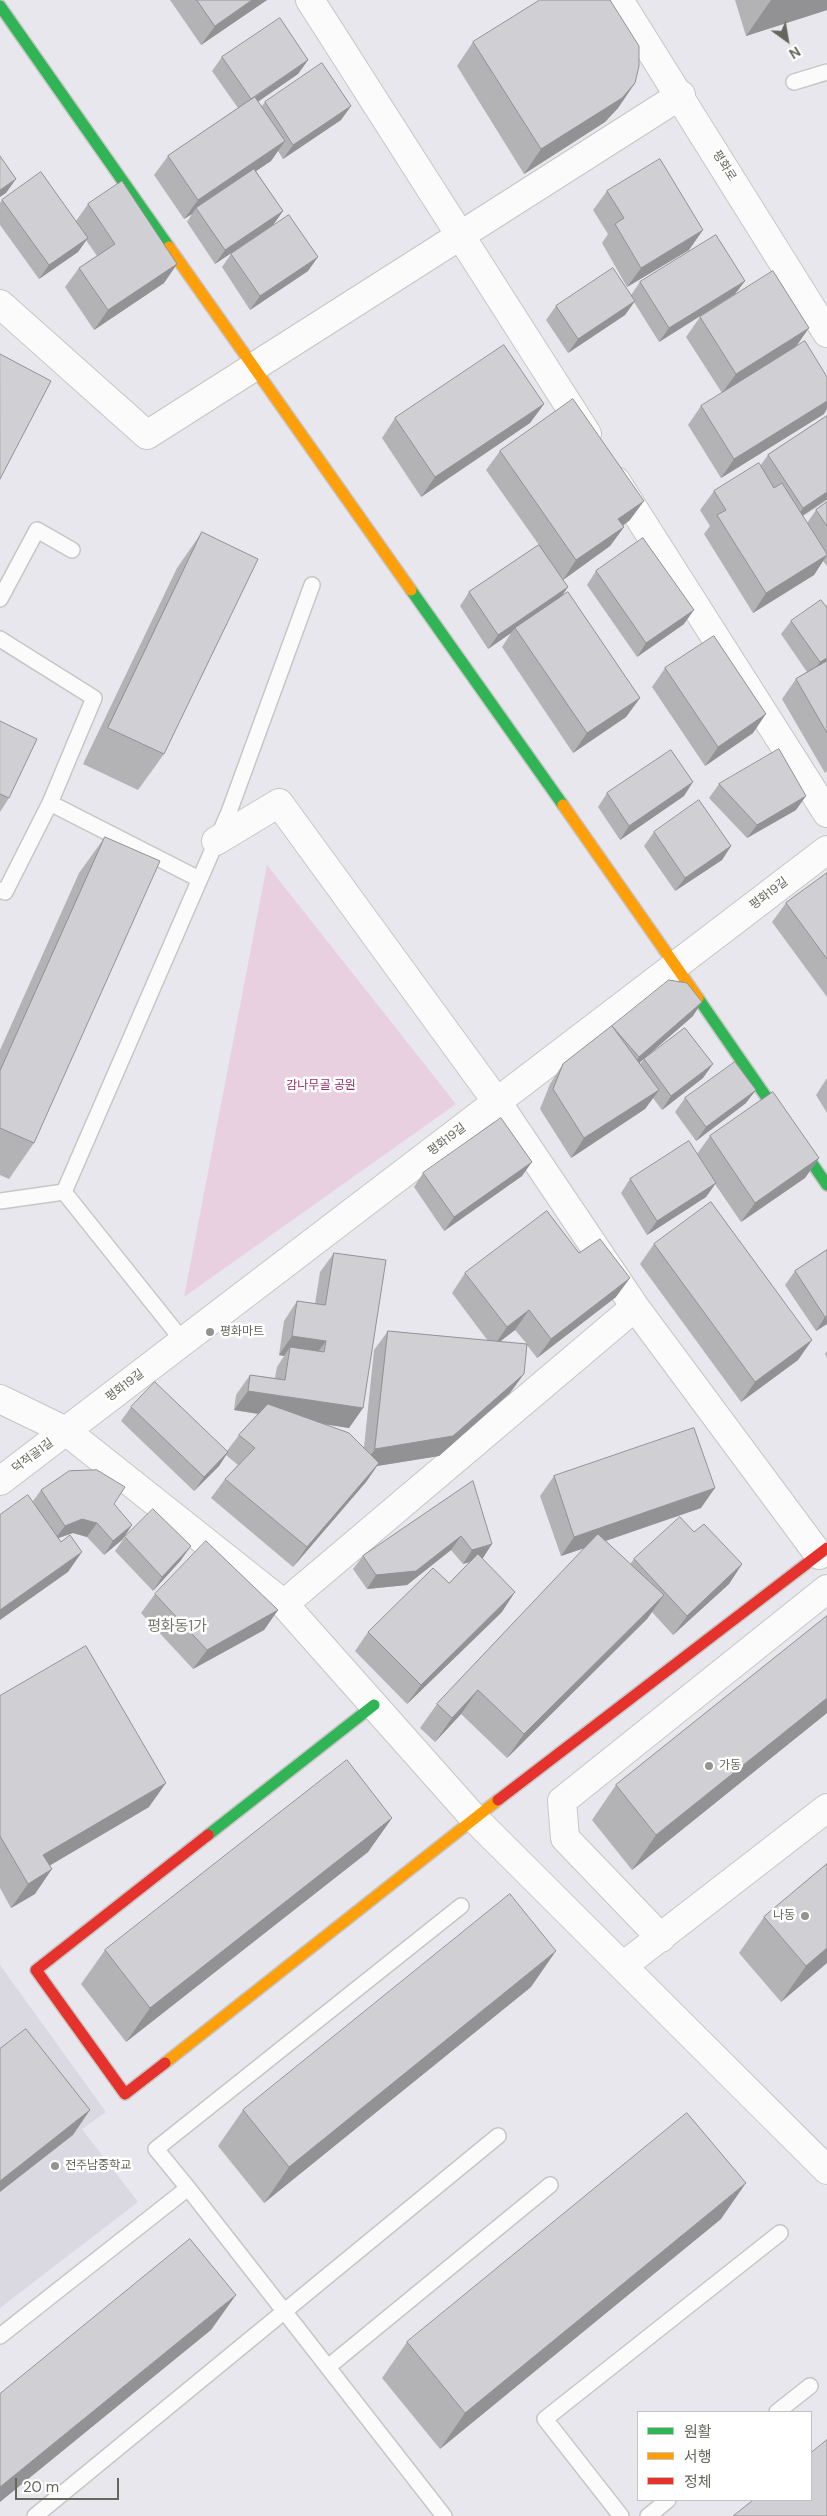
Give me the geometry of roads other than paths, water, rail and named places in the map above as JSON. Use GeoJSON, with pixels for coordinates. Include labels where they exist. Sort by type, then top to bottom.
{"type":"FeatureCollection","features":[{"type":"Feature","properties":{"kind":"street"},"geometry":{"type":"LineString","coordinates":[[310,0],[827,813]]}},
{"type":"Feature","properties":{"kind":"street","name":"평화로"},"geometry":{"type":"LineString","coordinates":[[619,0],[681,95],[827,333]]}},
{"type":"Feature","properties":{"kind":"street"},"geometry":{"type":"LineString","coordinates":[[0,6],[253,368],[676,965],[827,1185]]}},
{"type":"Feature","properties":{"kind":"street"},"geometry":{"type":"LineString","coordinates":[[0,304],[147,435],[681,95]]}},
{"type":"Feature","properties":{"kind":"street"},"geometry":{"type":"LineString","coordinates":[[216,841],[279,803],[497,1102],[635,1307],[823,1552],[474,1818],[124,2094],[36,1970],[374,1705]]}},
{"type":"Feature","properties":{"kind":"street","name":"평화19길"},"geometry":{"type":"LineString","coordinates":[[66,1431],[827,850]]}},
{"type":"Feature","properties":{"kind":"street"},"geometry":{"type":"LineString","coordinates":[[284,1604],[635,1307]]}},
{"type":"Feature","properties":{"kind":"street"},"geometry":{"type":"LineString","coordinates":[[0,1399],[66,1431],[284,1604],[474,1818],[827,2170]]}},
{"type":"Feature","properties":{"kind":"street","name":"덕적골1길"},"geometry":{"type":"LineString","coordinates":[[0,1481],[66,1431]]}},
{"type":"Feature","properties":{"kind":"street"},"geometry":{"type":"LineString","coordinates":[[661,1938],[565,1838],[562,1801],[827,1589]]}},
{"type":"Feature","properties":{"kind":"street"},"geometry":{"type":"LineString","coordinates":[[623,1966],[827,1808]]}},
{"type":"Feature","properties":{"kind":"lane"},"geometry":{"type":"LineString","coordinates":[[794,82],[827,72]]}},
{"type":"Feature","properties":{"kind":"lane"},"geometry":{"type":"LineString","coordinates":[[0,599],[36,530],[72,550]]}},
{"type":"Feature","properties":{"kind":"lane"},"geometry":{"type":"LineString","coordinates":[[64,1192],[229,812],[312,585]]}},
{"type":"Feature","properties":{"kind":"lane"},"geometry":{"type":"LineString","coordinates":[[0,640],[94,698],[50,803],[5,892],[0,890]]}},
{"type":"Feature","properties":{"kind":"lane"},"geometry":{"type":"LineString","coordinates":[[50,803],[199,880]]}},
{"type":"Feature","properties":{"kind":"lane"},"geometry":{"type":"LineString","coordinates":[[0,1201],[64,1192]]}},
{"type":"Feature","properties":{"kind":"lane"},"geometry":{"type":"LineString","coordinates":[[64,1192],[183,1341]]}},
{"type":"Feature","properties":{"kind":"lane"},"geometry":{"type":"LineString","coordinates":[[444,2516],[156,2149],[461,1906]]}},
{"type":"Feature","properties":{"kind":"lane"},"geometry":{"type":"LineString","coordinates":[[35,2516],[498,2136]]}},
{"type":"Feature","properties":{"kind":"lane"},"geometry":{"type":"LineString","coordinates":[[328,2367],[550,2185]]}},
{"type":"Feature","properties":{"kind":"lane"},"geometry":{"type":"LineString","coordinates":[[0,2336],[188,2188]]}},
{"type":"Feature","properties":{"kind":"lane"},"geometry":{"type":"LineString","coordinates":[[621,2516],[545,2419],[780,2233]]}},
{"type":"Feature","properties":{"kind":"lane"},"geometry":{"type":"LineString","coordinates":[[778,2411],[810,2386]]}},
{"type":"Feature","properties":{"kind":"lane"},"geometry":{"type":"LineString","coordinates":[[648,2516],[667,2501]]}},
{"type":"Feature","properties":{"kind":"place","name":"평화마트"},"geometry":{"type":"Point","coordinates":[210,1332]}},
{"type":"Feature","properties":{"kind":"place","name":"가동"},"geometry":{"type":"Point","coordinates":[709,1766]}},
{"type":"Feature","properties":{"kind":"place","name":"나동"},"geometry":{"type":"Point","coordinates":[805,1916]}},
{"type":"Feature","properties":{"kind":"place","name":"전주남중학교"},"geometry":{"type":"Point","coordinates":[55,2166]}},
{"type":"Feature","properties":{"kind":"district","name":"평화동1가"},"geometry":{"type":"Point","coordinates":[177,1627]}},
{"type":"Feature","properties":{"kind":"park label","name":"감나무골 공원"},"geometry":{"type":"Point","coordinates":[321,1086]}}]}
